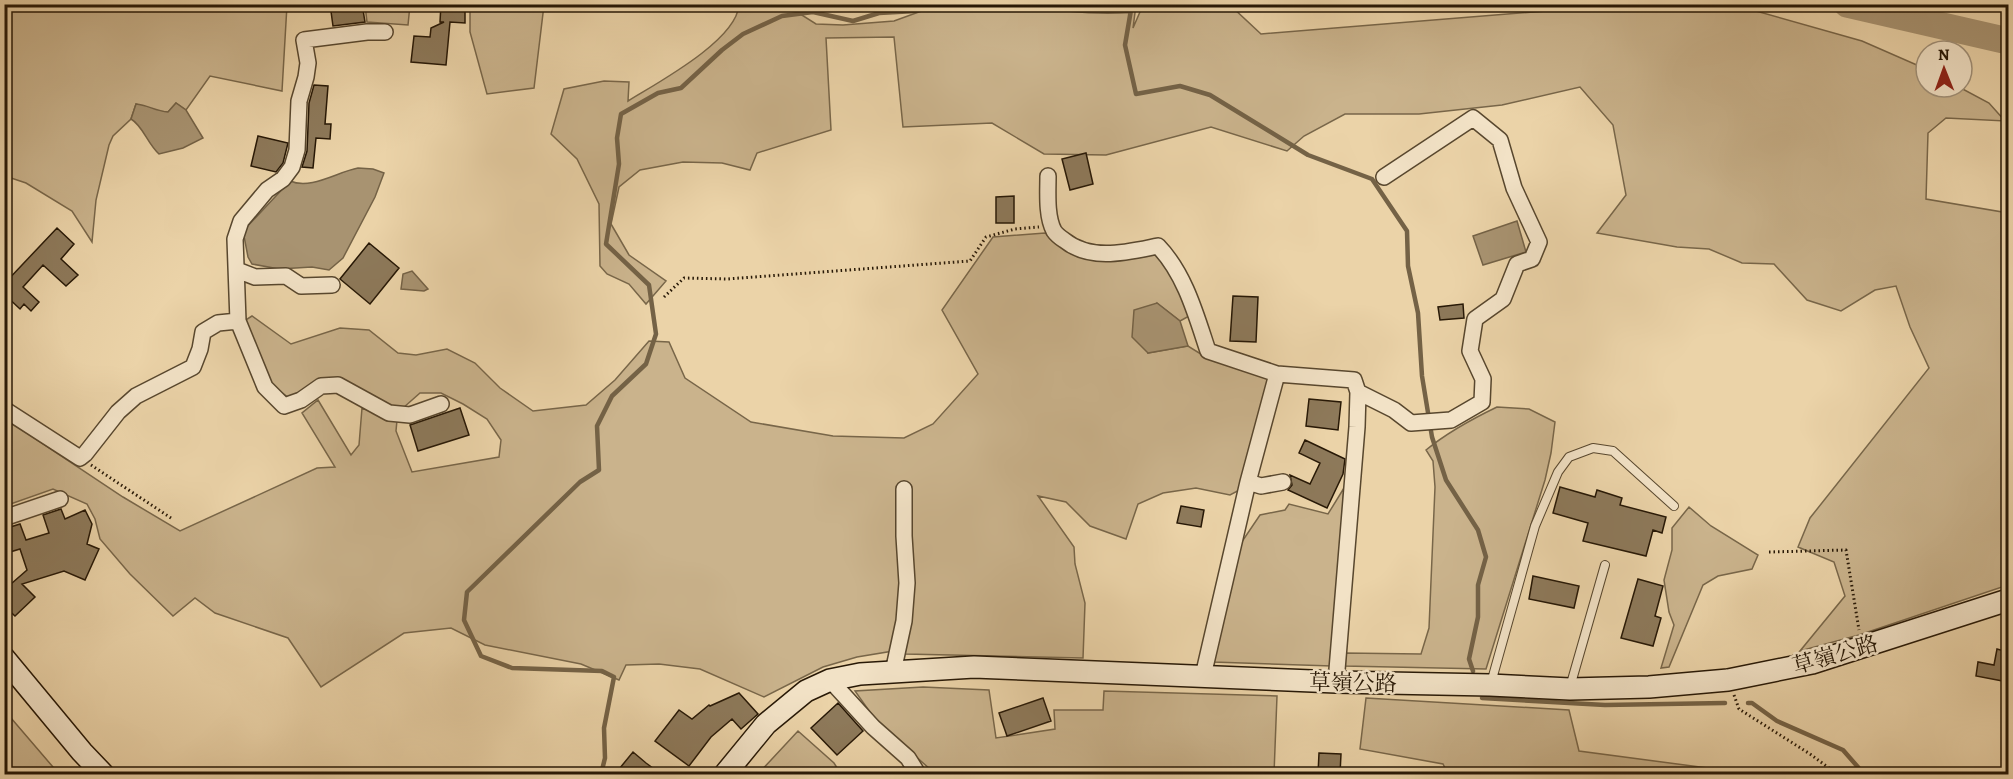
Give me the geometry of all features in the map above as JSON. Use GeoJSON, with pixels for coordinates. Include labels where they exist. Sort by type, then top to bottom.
{"type":"FeatureCollection","features":[{"type":"Feature","properties":{"kind":"main road","name":"草嶺公路"},"geometry":{"type":"LineString","coordinates":[[725,774],[766,724],[806,691],[830,680],[860,674],[974,667],[1570,689],[1649,687],[1728,680],[1812,663],[2008,600]]}},
{"type":"Feature","properties":{"kind":"main road"},"geometry":{"type":"LineString","coordinates":[[4,658],[82,752],[104,774]]}},
{"type":"Feature","properties":{"kind":"street"},"geometry":{"type":"LineString","coordinates":[[386,32],[304,40],[308,63],[299,101],[297,150],[289,173],[267,190],[241,221],[235,238],[238,321],[265,387],[284,406],[301,400],[321,386],[338,385],[389,413],[410,416],[441,404]]}},
{"type":"Feature","properties":{"kind":"street"},"geometry":{"type":"LineString","coordinates":[[1358,392],[1394,410],[1411,423],[1451,420],[1482,402],[1483,379],[1470,351],[1474,319],[1503,299],[1517,264],[1532,259],[1539,242],[1514,188],[1500,140],[1473,117],[1383,177]]}},
{"type":"Feature","properties":{"kind":"street"},"geometry":{"type":"LineString","coordinates":[[1048,176],[1049,212],[1054,232],[1068,243],[1090,254],[1130,252],[1158,246],[1169,257],[1196,312],[1208,351],[1277,374],[1353,380],[1358,392],[1336,682]]}},
{"type":"Feature","properties":{"kind":"street"},"geometry":{"type":"LineString","coordinates":[[237,270],[255,277],[286,276],[301,286],[332,285]]}},
{"type":"Feature","properties":{"kind":"street"},"geometry":{"type":"LineString","coordinates":[[4,409],[80,458],[118,412],[136,396],[193,367],[203,333],[218,323],[238,321]]}},
{"type":"Feature","properties":{"kind":"street"},"geometry":{"type":"LineString","coordinates":[[1203,676],[1248,482],[1277,374]]}},
{"type":"Feature","properties":{"kind":"street"},"geometry":{"type":"LineString","coordinates":[[1248,482],[1261,486],[1283,482]]}},
{"type":"Feature","properties":{"kind":"street"},"geometry":{"type":"LineString","coordinates":[[893,672],[904,621],[907,583],[904,489]]}},
{"type":"Feature","properties":{"kind":"street"},"geometry":{"type":"LineString","coordinates":[[4,518],[60,499]]}},
{"type":"Feature","properties":{"kind":"street"},"geometry":{"type":"LineString","coordinates":[[830,680],[873,727],[908,758],[918,774]]}},
{"type":"Feature","properties":{"kind":"lane"},"geometry":{"type":"LineString","coordinates":[[1490,685],[1535,526],[1558,472],[1569,457],[1593,448],[1613,451],[1674,506]]}},
{"type":"Feature","properties":{"kind":"lane"},"geometry":{"type":"LineString","coordinates":[[1570,689],[1605,565]]}},
{"type":"Feature","properties":{"kind":"path"},"geometry":{"type":"LineString","coordinates":[[664,297],[684,278],[727,279],[970,261],[986,237],[1015,229],[1053,225]]}},
{"type":"Feature","properties":{"kind":"path"},"geometry":{"type":"LineString","coordinates":[[80,458],[171,518]]}},
{"type":"Feature","properties":{"kind":"path"},"geometry":{"type":"LineString","coordinates":[[1769,552],[1846,550],[1861,647]]}},
{"type":"Feature","properties":{"kind":"path"},"geometry":{"type":"LineString","coordinates":[[1728,680],[1739,709],[1837,774]]}},
{"type":"Feature","properties":{"kind":"shaded area"},"geometry":{"type":"Polygon","coordinates":[[[1731,4],[1862,41],[1914,64],[1914,99],[1974,99],[1974,95],[1989,103],[2005,121],[1946,118],[1928,133],[1926,199],[2008,213],[2008,585],[1859,635],[1800,651],[1845,596],[1834,562],[1798,547],[1810,518],[1929,368],[1910,327],[1896,286],[1875,290],[1841,311],[1807,300],[1774,264],[1742,263],[1709,249],[1677,247],[1597,233],[1626,195],[1613,125],[1580,87],[1502,105],[1419,114],[1345,114],[1304,136],[1287,151],[1211,127],[1106,155],[1044,154],[992,123],[903,127],[894,37],[826,38],[831,130],[757,153],[750,170],[722,163],[683,162],[640,170],[619,187],[611,224],[629,255],[666,281],[646,304],[629,284],[607,274],[600,266],[599,204],[577,159],[551,134],[564,89],[604,81],[629,82],[628,101],[693,60],[710,46],[735,19],[739,5],[786,5],[816,24],[843,25],[894,21],[938,5],[1136,5],[1133,28],[1143,5],[1226,5],[1232,7],[1261,34],[1546,11],[1546,5],[1731,4]]]}},
{"type":"Feature","properties":{"kind":"shaded area"},"geometry":{"type":"Polygon","coordinates":[[[17,5],[287,5],[282,91],[210,76],[186,110],[176,103],[168,112],[155,111],[136,104],[131,119],[113,136],[109,145],[96,200],[92,242],[72,211],[26,183],[5,176],[5,18],[17,5]]]}},
{"type":"Feature","properties":{"kind":"shaded area"},"geometry":{"type":"Polygon","coordinates":[[[365,5],[410,5],[408,25],[367,22],[365,5]]]}},
{"type":"Feature","properties":{"kind":"shaded area"},"geometry":{"type":"Polygon","coordinates":[[[470,5],[544,5],[534,88],[487,94],[470,32],[470,5]]]}},
{"type":"Feature","properties":{"kind":"shaded area"},"geometry":{"type":"Polygon","coordinates":[[[176,103],[186,110],[203,138],[183,148],[159,154],[139,126],[131,119],[136,104],[168,112],[176,103]]]}},
{"type":"Feature","properties":{"kind":"shaded area"},"geometry":{"type":"Polygon","coordinates":[[[358,168],[373,169],[384,173],[375,197],[343,258],[329,270],[312,267],[279,269],[252,264],[248,257],[243,231],[290,181],[315,182],[358,168]]]}},
{"type":"Feature","properties":{"kind":"shaded area"},"geometry":{"type":"Polygon","coordinates":[[[1517,221],[1526,252],[1483,265],[1473,236],[1517,221]]]}},
{"type":"Feature","properties":{"kind":"shaded area"},"geometry":{"type":"Polygon","coordinates":[[[1045,233],[1085,258],[1110,260],[1154,252],[1168,266],[1191,315],[1180,321],[1157,303],[1148,353],[1188,346],[1204,356],[1273,380],[1251,484],[1230,495],[1196,488],[1163,493],[1138,504],[1126,539],[1090,526],[1066,502],[1038,496],[1074,547],[1075,564],[1085,603],[1083,658],[905,654],[913,583],[911,485],[903,482],[900,608],[893,651],[857,657],[823,667],[764,697],[700,669],[659,664],[626,665],[619,680],[581,664],[485,645],[451,628],[404,633],[321,687],[288,638],[215,613],[195,598],[173,616],[130,574],[100,539],[95,519],[87,504],[53,489],[5,506],[4,418],[123,497],[180,531],[317,468],[335,467],[302,413],[318,400],[351,455],[359,445],[362,408],[397,420],[396,431],[412,472],[499,457],[501,440],[487,419],[441,393],[420,393],[403,408],[384,404],[353,385],[289,398],[273,386],[267,376],[244,321],[252,316],[291,344],[340,328],[369,330],[398,353],[416,355],[447,349],[475,363],[500,388],[533,411],[586,405],[615,380],[649,341],[669,342],[685,378],[751,422],[833,436],[904,438],[933,424],[978,374],[942,310],[993,237],[1045,233]]]}},
{"type":"Feature","properties":{"kind":"shaded area"},"geometry":{"type":"Polygon","coordinates":[[[412,271],[428,289],[424,291],[401,289],[403,274],[412,271]]]}},
{"type":"Feature","properties":{"kind":"shaded area"},"geometry":{"type":"Polygon","coordinates":[[[1157,303],[1180,321],[1188,346],[1148,353],[1132,337],[1134,310],[1157,303]]]}},
{"type":"Feature","properties":{"kind":"shaded area"},"geometry":{"type":"Polygon","coordinates":[[[1497,407],[1529,409],[1555,422],[1545,480],[1486,669],[1344,666],[1345,653],[1421,654],[1429,628],[1435,487],[1433,461],[1426,450],[1460,426],[1497,407]]]}},
{"type":"Feature","properties":{"kind":"shaded area"},"geometry":{"type":"Polygon","coordinates":[[[1344,488],[1332,666],[1213,662],[1239,546],[1260,515],[1285,510],[1289,504],[1328,514],[1344,488]]]}},
{"type":"Feature","properties":{"kind":"shaded area"},"geometry":{"type":"Polygon","coordinates":[[[1689,507],[1711,526],[1758,555],[1752,569],[1718,576],[1703,585],[1669,667],[1661,668],[1674,625],[1669,612],[1664,580],[1672,550],[1672,528],[1689,507]]]}},
{"type":"Feature","properties":{"kind":"shaded area"},"geometry":{"type":"Polygon","coordinates":[[[923,687],[989,690],[996,738],[1055,729],[1054,710],[1103,710],[1104,691],[1277,696],[1274,774],[926,774],[931,770],[877,722],[855,691],[923,687]]]}},
{"type":"Feature","properties":{"kind":"shaded area"},"geometry":{"type":"Polygon","coordinates":[[[1366,698],[1569,710],[1579,751],[1715,769],[1727,774],[1448,774],[1443,764],[1360,749],[1366,698]]]}},
{"type":"Feature","properties":{"kind":"shaded area"},"geometry":{"type":"Polygon","coordinates":[[[5,711],[59,774],[5,774],[5,711]]]}},
{"type":"Feature","properties":{"kind":"shaded area"},"geometry":{"type":"Polygon","coordinates":[[[798,731],[834,763],[841,774],[758,774],[798,731]]]}},
{"type":"Feature","properties":{"kind":"building"},"geometry":{"type":"Polygon","coordinates":[[[330,4],[362,4],[365,22],[333,26],[330,4]]]}},
{"type":"Feature","properties":{"kind":"building"},"geometry":{"type":"Polygon","coordinates":[[[441,4],[465,4],[465,23],[450,22],[446,65],[411,62],[414,36],[430,37],[431,28],[444,22],[440,22],[441,4]]]}},
{"type":"Feature","properties":{"kind":"building"},"geometry":{"type":"Polygon","coordinates":[[[314,85],[328,86],[325,124],[331,124],[330,139],[316,138],[313,168],[302,167],[307,151],[309,103],[314,85]]]}},
{"type":"Feature","properties":{"kind":"building"},"geometry":{"type":"Polygon","coordinates":[[[258,136],[288,143],[283,163],[276,172],[251,166],[258,136]]]}},
{"type":"Feature","properties":{"kind":"building"},"geometry":{"type":"Polygon","coordinates":[[[1086,153],[1093,184],[1070,190],[1062,159],[1086,153]]]}},
{"type":"Feature","properties":{"kind":"building"},"geometry":{"type":"Polygon","coordinates":[[[1014,196],[1014,223],[996,223],[996,197],[1014,196]]]}},
{"type":"Feature","properties":{"kind":"building"},"geometry":{"type":"Polygon","coordinates":[[[57,228],[74,244],[61,259],[78,275],[66,286],[43,265],[23,287],[39,302],[31,311],[24,304],[20,309],[4,294],[4,284],[57,228]]]}},
{"type":"Feature","properties":{"kind":"building"},"geometry":{"type":"Polygon","coordinates":[[[369,243],[399,268],[370,304],[340,279],[369,243]]]}},
{"type":"Feature","properties":{"kind":"building"},"geometry":{"type":"Polygon","coordinates":[[[1233,296],[1258,297],[1256,342],[1230,341],[1233,296]]]}},
{"type":"Feature","properties":{"kind":"building"},"geometry":{"type":"Polygon","coordinates":[[[1463,304],[1464,318],[1440,320],[1438,307],[1463,304]]]}},
{"type":"Feature","properties":{"kind":"building"},"geometry":{"type":"Polygon","coordinates":[[[1309,399],[1341,402],[1338,430],[1306,426],[1309,399]]]}},
{"type":"Feature","properties":{"kind":"building"},"geometry":{"type":"Polygon","coordinates":[[[460,408],[469,435],[418,451],[410,425],[460,408]]]}},
{"type":"Feature","properties":{"kind":"building"},"geometry":{"type":"Polygon","coordinates":[[[1305,440],[1345,459],[1343,474],[1327,508],[1288,490],[1292,485],[1290,475],[1310,484],[1320,463],[1299,453],[1305,440]]]}},
{"type":"Feature","properties":{"kind":"building"},"geometry":{"type":"Polygon","coordinates":[[[1560,487],[1595,497],[1597,490],[1622,498],[1620,505],[1666,517],[1662,533],[1653,530],[1646,556],[1583,541],[1588,523],[1553,513],[1560,487]]]}},
{"type":"Feature","properties":{"kind":"building"},"geometry":{"type":"Polygon","coordinates":[[[1181,506],[1204,510],[1201,527],[1177,523],[1181,506]]]}},
{"type":"Feature","properties":{"kind":"building"},"geometry":{"type":"Polygon","coordinates":[[[61,509],[65,519],[85,510],[92,524],[87,544],[99,549],[85,580],[64,571],[22,584],[35,597],[15,616],[4,606],[4,590],[27,570],[20,549],[10,552],[4,529],[20,524],[26,540],[49,533],[43,515],[61,509]]]}},
{"type":"Feature","properties":{"kind":"building"},"geometry":{"type":"Polygon","coordinates":[[[1533,576],[1579,586],[1574,608],[1529,599],[1533,576]]]}},
{"type":"Feature","properties":{"kind":"building"},"geometry":{"type":"Polygon","coordinates":[[[1638,579],[1663,586],[1655,616],[1661,618],[1653,646],[1621,638],[1638,579]]]}},
{"type":"Feature","properties":{"kind":"building"},"geometry":{"type":"Polygon","coordinates":[[[1997,649],[2008,652],[2008,682],[1976,676],[1978,662],[1994,665],[1997,649]]]}},
{"type":"Feature","properties":{"kind":"building"},"geometry":{"type":"Polygon","coordinates":[[[739,693],[758,714],[741,729],[732,719],[711,737],[689,766],[655,741],[679,710],[692,719],[709,705],[739,693]]]}},
{"type":"Feature","properties":{"kind":"building"},"geometry":{"type":"Polygon","coordinates":[[[1043,698],[1051,721],[1007,736],[999,713],[1043,698]]]}},
{"type":"Feature","properties":{"kind":"building"},"geometry":{"type":"Polygon","coordinates":[[[838,703],[863,731],[837,755],[811,728],[838,703]]]}},
{"type":"Feature","properties":{"kind":"building"},"geometry":{"type":"Polygon","coordinates":[[[633,752],[646,763],[661,774],[615,774],[633,752]]]}},
{"type":"Feature","properties":{"kind":"building"},"geometry":{"type":"Polygon","coordinates":[[[1319,753],[1341,754],[1340,774],[1318,774],[1319,753]]]}},
{"type":"Feature","properties":{"kind":"waterway"},"geometry":{"type":"LineString","coordinates":[[601,774],[605,758],[604,728],[614,677],[602,671],[512,668],[481,656],[464,620],[467,592],[580,482],[599,470],[597,426],[612,396],[646,364],[656,334],[649,285],[606,244],[619,164],[617,138],[621,114],[658,93],[681,88],[743,34],[782,16],[813,12],[853,21],[879,13],[916,11],[934,4]]}},
{"type":"Feature","properties":{"kind":"waterway"},"geometry":{"type":"LineString","coordinates":[[1033,4],[1082,11],[1131,11]]}},
{"type":"Feature","properties":{"kind":"waterway"},"geometry":{"type":"LineString","coordinates":[[1132,4],[1125,45],[1136,94],[1180,86],[1210,95],[1308,155],[1372,179],[1407,231],[1408,266],[1418,313],[1422,376],[1432,437],[1446,480],[1478,530],[1486,557],[1478,585],[1478,617],[1469,659],[1473,671]]}},
{"type":"Feature","properties":{"kind":"waterway"},"geometry":{"type":"LineString","coordinates":[[1847,4],[2008,41]]}},
{"type":"Feature","properties":{"kind":"waterway"},"geometry":{"type":"LineString","coordinates":[[1482,698],[1605,705],[1725,703]]}},
{"type":"Feature","properties":{"kind":"waterway"},"geometry":{"type":"LineString","coordinates":[[1748,703],[1752,703],[1777,721],[1843,750],[1864,774]]}}]}
